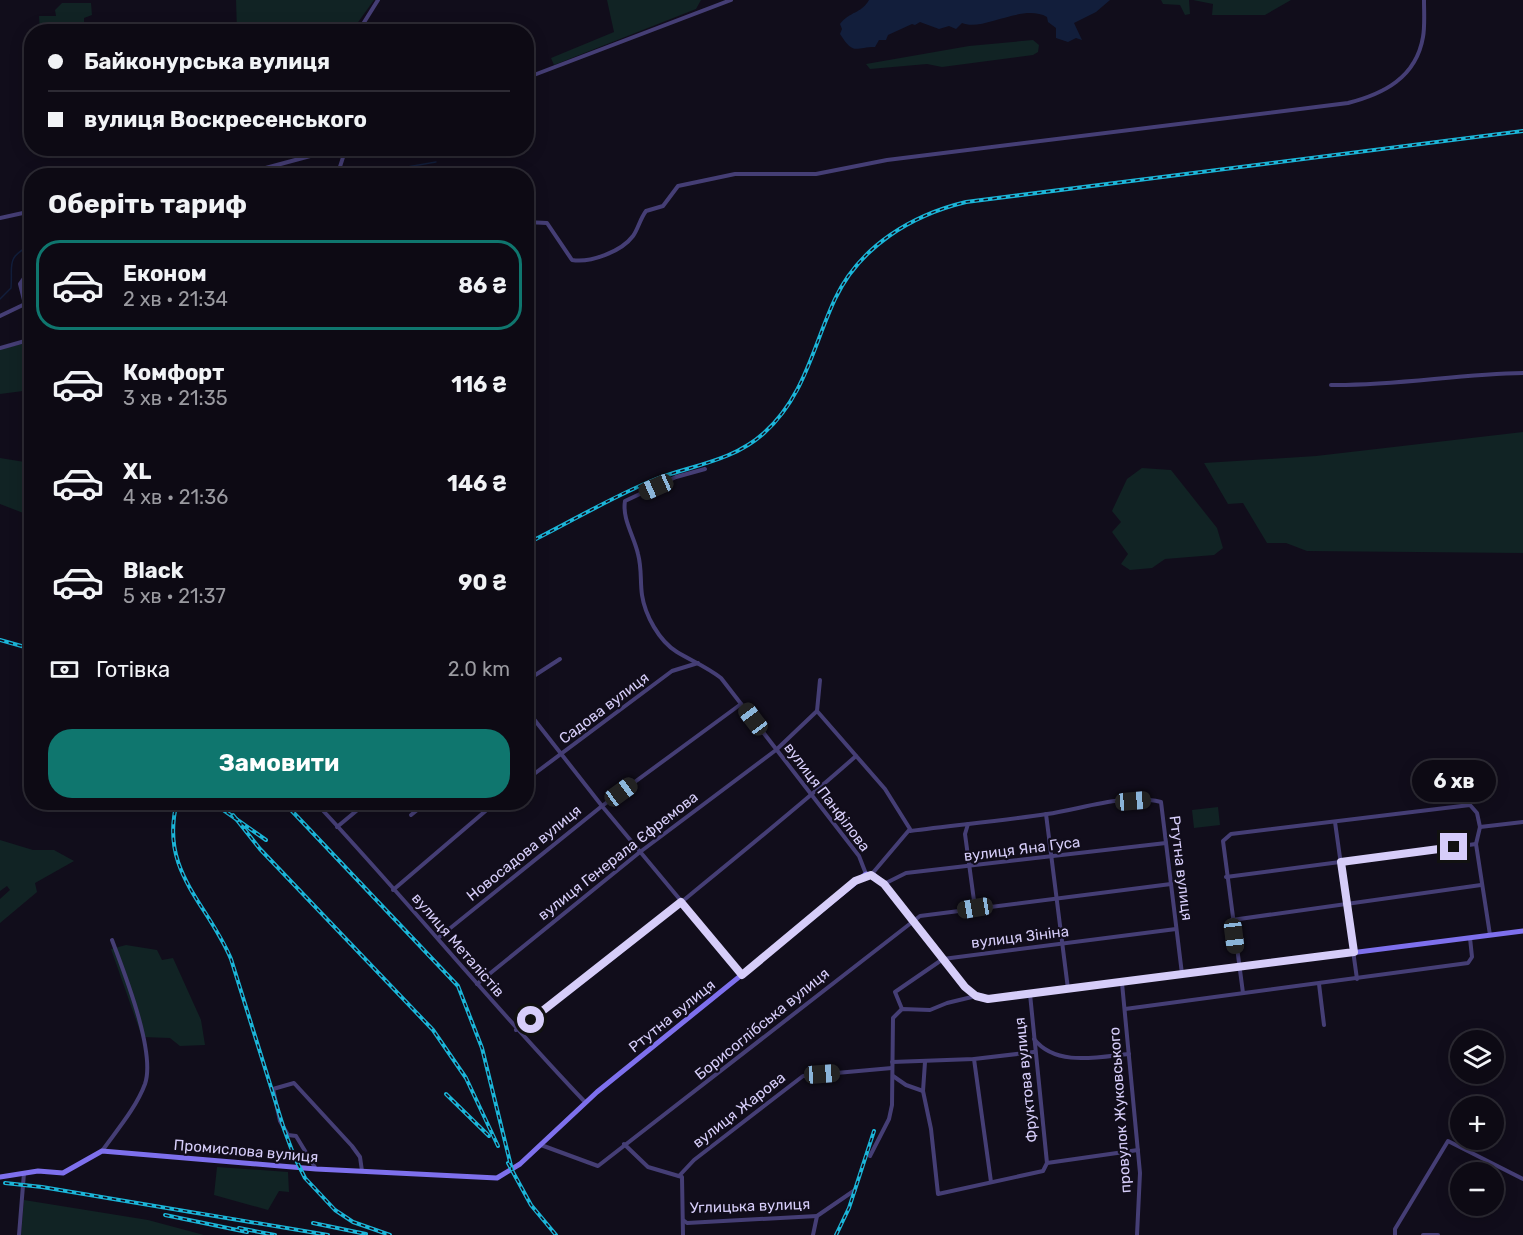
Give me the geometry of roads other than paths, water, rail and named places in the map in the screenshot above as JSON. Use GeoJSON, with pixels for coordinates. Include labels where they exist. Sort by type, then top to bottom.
{"type":"FeatureCollection","features":[{"type":"Feature","properties":{"kind":"main road","name":"вулиця Панфілова"},"geometry":{"type":"LineString","coordinates":[[869,875],[884,884],[943,959],[976,996]]}},
{"type":"Feature","properties":{"kind":"main road","name":"Ртутна вулиця"},"geometry":{"type":"LineString","coordinates":[[497,1178],[512,1170],[541,1145],[585,1102],[869,875]]}},
{"type":"Feature","properties":{"kind":"main road"},"geometry":{"type":"LineString","coordinates":[[976,996],[988,999],[1523,931]]}},
{"type":"Feature","properties":{"kind":"main road"},"geometry":{"type":"LineString","coordinates":[[0,1176],[38,1171],[63,1173],[102,1151]]}},
{"type":"Feature","properties":{"kind":"main road","name":"Промислова вулиця"},"geometry":{"type":"LineString","coordinates":[[102,1151],[316,1169],[497,1178]]}},
{"type":"Feature","properties":{"kind":"street"},"geometry":{"type":"LineString","coordinates":[[363,24],[378,0]]}},
{"type":"Feature","properties":{"kind":"street"},"geometry":{"type":"LineString","coordinates":[[534,75],[731,0]]}},
{"type":"Feature","properties":{"kind":"street"},"geometry":{"type":"LineString","coordinates":[[534,223],[547,224],[572,260],[584,262],[621,246],[632,237],[646,211],[663,206],[678,186],[735,174],[816,174],[887,160],[1356,101],[1392,87],[1412,65],[1423,38],[1424,0]]}},
{"type":"Feature","properties":{"kind":"street"},"geometry":{"type":"LineString","coordinates":[[266,168],[310,156]]}},
{"type":"Feature","properties":{"kind":"street"},"geometry":{"type":"LineString","coordinates":[[0,218],[24,213]]}},
{"type":"Feature","properties":{"kind":"street"},"geometry":{"type":"LineString","coordinates":[[24,278],[20,284],[24,300]]}},
{"type":"Feature","properties":{"kind":"street"},"geometry":{"type":"LineString","coordinates":[[0,316],[24,304]]}},
{"type":"Feature","properties":{"kind":"street"},"geometry":{"type":"LineString","coordinates":[[0,348],[24,341]]}},
{"type":"Feature","properties":{"kind":"street"},"geometry":{"type":"LineString","coordinates":[[1330,385],[1375,386],[1429,379],[1523,373]]}},
{"type":"Feature","properties":{"kind":"street","name":"вулиця Панфілова"},"geometry":{"type":"LineString","coordinates":[[705,469],[676,477],[624,501],[623,511],[634,535],[641,566],[644,603],[658,635],[676,652],[721,678],[859,856],[869,875]]}},
{"type":"Feature","properties":{"kind":"street"},"geometry":{"type":"LineString","coordinates":[[534,676],[560,658]]}},
{"type":"Feature","properties":{"kind":"street","name":"Садова вулиця"},"geometry":{"type":"LineString","coordinates":[[534,774],[672,671],[698,663]]}},
{"type":"Feature","properties":{"kind":"street"},"geometry":{"type":"LineString","coordinates":[[820,680],[817,711],[885,789],[910,830]]}},
{"type":"Feature","properties":{"kind":"street","name":"Новосадова вулиця"},"geometry":{"type":"LineString","coordinates":[[438,938],[602,806],[741,704]]}},
{"type":"Feature","properties":{"kind":"street","name":"вулиця Генерала Єфремова"},"geometry":{"type":"LineString","coordinates":[[477,984],[640,852],[776,750],[817,711]]}},
{"type":"Feature","properties":{"kind":"street"},"geometry":{"type":"LineString","coordinates":[[534,719],[602,806],[742,975]]}},
{"type":"Feature","properties":{"kind":"street"},"geometry":{"type":"LineString","coordinates":[[516,1030],[560,1000],[812,795],[856,756]]}},
{"type":"Feature","properties":{"kind":"street","name":"Ртутна вулиця"},"geometry":{"type":"LineString","coordinates":[[869,875],[910,830],[1150,799],[1161,802],[1182,975]]}},
{"type":"Feature","properties":{"kind":"street"},"geometry":{"type":"LineString","coordinates":[[1243,993],[1238,969],[1223,840],[1231,834],[1470,805],[1477,813],[1480,827],[1476,844],[1490,935]]}},
{"type":"Feature","properties":{"kind":"street","name":"вулиця Металістів"},"geometry":{"type":"LineString","coordinates":[[323,810],[438,938],[516,1030],[585,1102]]}},
{"type":"Feature","properties":{"kind":"street"},"geometry":{"type":"LineString","coordinates":[[338,826],[357,810]]}},
{"type":"Feature","properties":{"kind":"street"},"geometry":{"type":"LineString","coordinates":[[411,815],[417,810]]}},
{"type":"Feature","properties":{"kind":"street"},"geometry":{"type":"LineString","coordinates":[[393,890],[487,810]]}},
{"type":"Feature","properties":{"kind":"street"},"geometry":{"type":"LineString","coordinates":[[1046,814],[1068,989]]}},
{"type":"Feature","properties":{"kind":"street"},"geometry":{"type":"LineString","coordinates":[[1335,822],[1357,979]]}},
{"type":"Feature","properties":{"kind":"street"},"geometry":{"type":"LineString","coordinates":[[1480,827],[1523,822]]}},
{"type":"Feature","properties":{"kind":"street"},"geometry":{"type":"LineString","coordinates":[[968,823],[965,834],[975,908]]}},
{"type":"Feature","properties":{"kind":"street","name":"вулиця Яна Гуса"},"geometry":{"type":"LineString","coordinates":[[884,884],[906,873],[1166,843]]}},
{"type":"Feature","properties":{"kind":"street"},"geometry":{"type":"LineString","coordinates":[[1226,877],[1476,844]]}},
{"type":"Feature","properties":{"kind":"street"},"geometry":{"type":"LineString","coordinates":[[912,921],[920,916],[975,908],[1171,884]]}},
{"type":"Feature","properties":{"kind":"street"},"geometry":{"type":"LineString","coordinates":[[1232,920],[1481,885]]}},
{"type":"Feature","properties":{"kind":"street","name":"Борисоглібська вулиця"},"geometry":{"type":"LineString","coordinates":[[541,1145],[598,1166],[624,1144],[659,1121],[912,921]]}},
{"type":"Feature","properties":{"kind":"street","name":"вулиця Зініна"},"geometry":{"type":"LineString","coordinates":[[902,1009],[895,992],[943,959],[1176,929]]}},
{"type":"Feature","properties":{"kind":"street"},"geometry":{"type":"LineString","coordinates":[[1125,1009],[1467,963],[1472,957],[1470,938]]}},
{"type":"Feature","properties":{"kind":"street"},"geometry":{"type":"LineString","coordinates":[[102,1151],[140,1094],[148,1068],[147,1049],[112,940]]}},
{"type":"Feature","properties":{"kind":"street","name":"провулок Жуковського"},"geometry":{"type":"LineString","coordinates":[[1122,982],[1140,1173],[1137,1235]]}},
{"type":"Feature","properties":{"kind":"street"},"geometry":{"type":"LineString","coordinates":[[1319,984],[1324,1025]]}},
{"type":"Feature","properties":{"kind":"street","name":"Фруктова вулиця"},"geometry":{"type":"LineString","coordinates":[[1030,994],[1034,1052],[1047,1163]]}},
{"type":"Feature","properties":{"kind":"street"},"geometry":{"type":"LineString","coordinates":[[870,1156],[889,1119],[892,1105],[893,1018],[902,1009],[930,1010],[976,996]]}},
{"type":"Feature","properties":{"kind":"street"},"geometry":{"type":"LineString","coordinates":[[1033,1038],[1049,1053],[1082,1059],[1129,1054]]}},
{"type":"Feature","properties":{"kind":"street"},"geometry":{"type":"LineString","coordinates":[[892,1062],[974,1059],[1034,1052]]}},
{"type":"Feature","properties":{"kind":"street"},"geometry":{"type":"LineString","coordinates":[[974,1059],[991,1182]]}},
{"type":"Feature","properties":{"kind":"street"},"geometry":{"type":"LineString","coordinates":[[924,1062],[923,1090],[931,1129],[938,1194],[1043,1171],[1047,1163],[1138,1150]]}},
{"type":"Feature","properties":{"kind":"street","name":"вулиця Жарова"},"geometry":{"type":"LineString","coordinates":[[680,1177],[694,1160],[803,1076],[892,1068]]}},
{"type":"Feature","properties":{"kind":"street"},"geometry":{"type":"LineString","coordinates":[[892,1076],[906,1085],[923,1090]]}},
{"type":"Feature","properties":{"kind":"street"},"geometry":{"type":"LineString","coordinates":[[316,1169],[296,1136],[288,1135],[280,1121],[273,1089],[294,1083],[352,1146],[360,1157],[362,1172]]}},
{"type":"Feature","properties":{"kind":"street"},"geometry":{"type":"LineString","coordinates":[[1395,1235],[1395,1229],[1448,1141],[1523,1179]]}},
{"type":"Feature","properties":{"kind":"street"},"geometry":{"type":"LineString","coordinates":[[624,1144],[648,1167],[680,1177]]}},
{"type":"Feature","properties":{"kind":"street"},"geometry":{"type":"LineString","coordinates":[[19,1235],[24,1173]]}},
{"type":"Feature","properties":{"kind":"street","name":"Углицька вулиця"},"geometry":{"type":"LineString","coordinates":[[680,1177],[683,1235]]}},
{"type":"Feature","properties":{"kind":"street","name":"Углицька вулиця"},"geometry":{"type":"LineString","coordinates":[[683,1220],[687,1223],[817,1216],[855,1190]]}},
{"type":"Feature","properties":{"kind":"street","name":"Углицька вулиця"},"geometry":{"type":"LineString","coordinates":[[813,1235],[817,1216]]}},
{"type":"Feature","properties":{"kind":"street"},"geometry":{"type":"LineString","coordinates":[[1424,1235],[1438,1235]]}},
{"type":"Feature","properties":{"kind":"water"},"geometry":{"type":"Polygon","coordinates":[[[869,0],[1110,0],[1096,12],[1074,23],[1082,40],[1076,38],[1068,42],[1056,38],[1056,28],[1048,22],[1047,17],[1026,13],[981,24],[962,23],[956,29],[949,26],[939,29],[920,22],[888,35],[886,40],[879,40],[875,47],[855,49],[840,34],[842,29],[840,24],[866,5],[869,0]]]}},
{"type":"Feature","properties":{"kind":"waterway"},"geometry":{"type":"LineString","coordinates":[[401,168],[436,162]]}},
{"type":"Feature","properties":{"kind":"waterway"},"geometry":{"type":"LineString","coordinates":[[0,299],[11,288],[12,262],[24,248]]}},
{"type":"Feature","properties":{"kind":"railway"},"geometry":{"type":"LineString","coordinates":[[534,540],[639,486],[739,450],[764,433],[778,419],[799,387],[835,299],[858,263],[873,248],[907,224],[926,215],[966,202],[1523,131]]}},
{"type":"Feature","properties":{"kind":"railway"},"geometry":{"type":"LineString","coordinates":[[0,640],[24,647]]}},
{"type":"Feature","properties":{"kind":"railway"},"geometry":{"type":"LineString","coordinates":[[176,810],[173,826],[174,848],[180,867],[231,959],[284,1129],[305,1178],[335,1210],[353,1222],[390,1235]]}},
{"type":"Feature","properties":{"kind":"railway"},"geometry":{"type":"LineString","coordinates":[[223,810],[266,840]]}},
{"type":"Feature","properties":{"kind":"railway"},"geometry":{"type":"LineString","coordinates":[[291,810],[458,986],[482,1048],[512,1170]]}},
{"type":"Feature","properties":{"kind":"railway"},"geometry":{"type":"LineString","coordinates":[[233,815],[260,849],[433,1030],[466,1078],[498,1146]]}},
{"type":"Feature","properties":{"kind":"railway"},"geometry":{"type":"LineString","coordinates":[[446,1094],[489,1136]]}},
{"type":"Feature","properties":{"kind":"railway"},"geometry":{"type":"LineString","coordinates":[[836,1235],[849,1208],[874,1131]]}},
{"type":"Feature","properties":{"kind":"railway"},"geometry":{"type":"LineString","coordinates":[[508,1163],[531,1205],[556,1235]]}},
{"type":"Feature","properties":{"kind":"railway"},"geometry":{"type":"LineString","coordinates":[[5,1183],[42,1187],[328,1235]]}},
{"type":"Feature","properties":{"kind":"railway"},"geometry":{"type":"LineString","coordinates":[[165,1215],[247,1232]]}},
{"type":"Feature","properties":{"kind":"railway"},"geometry":{"type":"LineString","coordinates":[[313,1223],[366,1234]]}},
{"type":"Feature","properties":{"kind":"railway"},"geometry":{"type":"LineString","coordinates":[[239,1228],[275,1235]]}}]}
